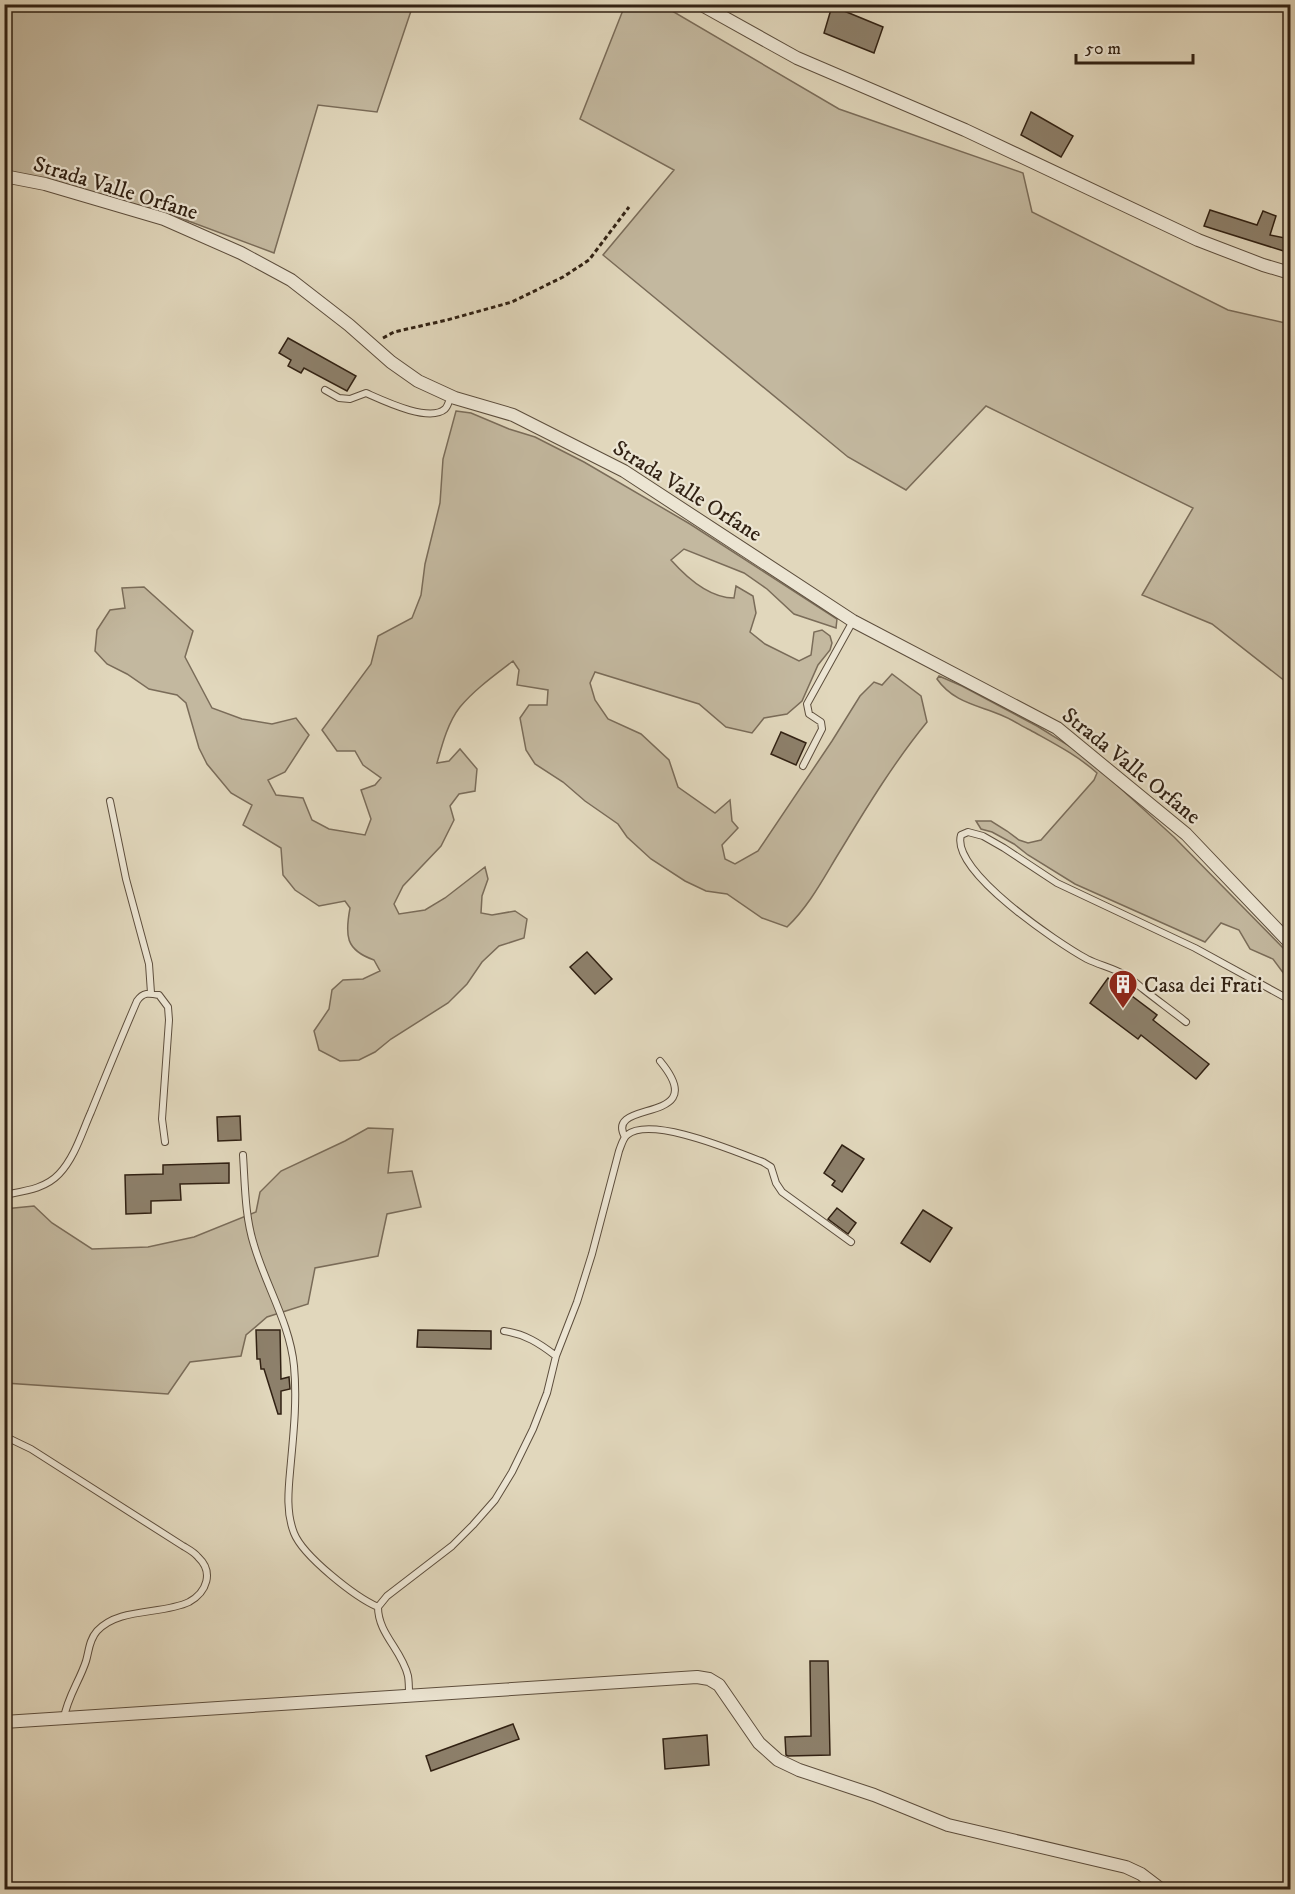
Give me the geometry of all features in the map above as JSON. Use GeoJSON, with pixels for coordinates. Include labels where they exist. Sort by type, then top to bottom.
{"type":"FeatureCollection","features":[{"type":"Feature","properties":{"kind":"street"},"geometry":{"type":"LineString","coordinates":[[700,4],[797,58],[966,130],[1198,240],[1290,273]]}},
{"type":"Feature","properties":{"kind":"street","name":"Strada Valle Orfane"},"geometry":{"type":"LineString","coordinates":[[4,176],[45,184],[164,219],[241,253],[291,280],[391,362],[418,381],[451,396],[513,415],[624,471],[853,621],[1057,728],[1186,834],[1290,943]]}},
{"type":"Feature","properties":{"kind":"street"},"geometry":{"type":"LineString","coordinates":[[4,1722],[685,1677],[709,1679],[719,1685],[759,1743],[778,1760],[874,1795],[948,1826],[1126,1867],[1141,1874],[1162,1890]]}},
{"type":"Feature","properties":{"kind":"lane"},"geometry":{"type":"LineString","coordinates":[[325,390],[339,398],[350,399],[366,393],[403,409],[422,413],[442,412],[447,407],[451,396]]}},
{"type":"Feature","properties":{"kind":"lane"},"geometry":{"type":"LineString","coordinates":[[804,766],[822,729],[821,722],[809,714],[807,704],[853,621]]}},
{"type":"Feature","properties":{"kind":"lane"},"geometry":{"type":"LineString","coordinates":[[110,801],[126,879],[150,964],[151,993]]}},
{"type":"Feature","properties":{"kind":"lane"},"geometry":{"type":"LineString","coordinates":[[1186,1022],[1125,975],[1088,960],[1053,938],[985,884],[961,852],[959,842],[961,835],[968,832],[983,837],[1057,883],[1195,948],[1290,1000]]}},
{"type":"Feature","properties":{"kind":"lane"},"geometry":{"type":"LineString","coordinates":[[4,1195],[33,1189],[48,1183],[59,1174],[79,1139],[136,1001],[141,995],[151,993],[159,995],[168,1007],[162,1119],[165,1142]]}},
{"type":"Feature","properties":{"kind":"lane"},"geometry":{"type":"LineString","coordinates":[[625,1137],[622,1132],[623,1125],[629,1117],[664,1106],[674,1093],[673,1080],[660,1061]]}},
{"type":"Feature","properties":{"kind":"lane"},"geometry":{"type":"LineString","coordinates":[[409,1695],[408,1677],[403,1663],[386,1635],[378,1607],[387,1596],[452,1546],[473,1525],[495,1500],[512,1472],[547,1393],[556,1356],[583,1283],[619,1151],[625,1137],[636,1130],[670,1131],[762,1162],[771,1167],[776,1183],[782,1192],[851,1242]]}},
{"type":"Feature","properties":{"kind":"lane"},"geometry":{"type":"LineString","coordinates":[[243,1155],[245,1189],[253,1244],[276,1307],[288,1330],[294,1363],[296,1395],[288,1508],[294,1534],[301,1546],[319,1564],[363,1599],[378,1607]]}},
{"type":"Feature","properties":{"kind":"lane"},"geometry":{"type":"LineString","coordinates":[[504,1330],[533,1339],[556,1356]]}},
{"type":"Feature","properties":{"kind":"lane"},"geometry":{"type":"LineString","coordinates":[[4,1436],[31,1449],[183,1546],[198,1557],[205,1566],[208,1577],[206,1586],[199,1595],[188,1602],[111,1621],[97,1631],[90,1641],[86,1661],[64,1718]]}},
{"type":"Feature","properties":{"kind":"path"},"geometry":{"type":"LineString","coordinates":[[371,345],[394,332],[512,302],[563,277],[589,260],[629,207]]}},
{"type":"Feature","properties":{"kind":"shaded area"},"geometry":{"type":"Polygon","coordinates":[[[4,5],[413,5],[377,112],[318,105],[274,253],[167,213],[5,170],[4,5]]]}},
{"type":"Feature","properties":{"kind":"shaded area"},"geometry":{"type":"Polygon","coordinates":[[[625,5],[662,5],[839,109],[1023,173],[1032,212],[1228,310],[1290,324],[1290,685],[1212,624],[1142,595],[1193,508],[986,406],[906,490],[848,457],[603,255],[674,170],[580,119],[625,5]]]}},
{"type":"Feature","properties":{"kind":"shaded area"},"geometry":{"type":"Polygon","coordinates":[[[456,411],[471,413],[535,437],[584,462],[690,524],[837,619],[836,628],[794,614],[767,589],[744,573],[684,549],[671,560],[699,586],[716,595],[734,598],[736,586],[753,596],[756,613],[750,632],[765,644],[799,661],[811,655],[814,632],[822,630],[830,636],[832,643],[830,650],[818,665],[802,701],[787,714],[764,718],[752,733],[726,727],[699,704],[595,672],[590,683],[595,700],[608,719],[641,734],[669,760],[678,787],[715,813],[730,800],[732,821],[738,828],[722,845],[725,859],[735,864],[758,851],[860,696],[874,682],[882,685],[892,674],[921,696],[927,722],[882,783],[810,899],[787,927],[762,918],[727,894],[706,891],[685,881],[651,859],[627,837],[618,824],[563,782],[535,764],[526,750],[520,718],[529,705],[547,705],[548,690],[517,685],[519,670],[513,661],[472,694],[452,720],[437,763],[449,761],[460,749],[477,769],[475,791],[459,794],[450,806],[454,820],[441,846],[403,886],[394,904],[399,914],[425,910],[445,898],[485,867],[488,879],[482,896],[481,913],[492,915],[515,911],[527,919],[524,938],[499,946],[482,962],[467,984],[448,1003],[391,1039],[375,1052],[359,1060],[340,1061],[319,1050],[314,1031],[329,1009],[332,990],[343,980],[363,979],[380,971],[374,960],[357,951],[349,940],[350,908],[345,901],[319,906],[295,890],[283,875],[281,848],[243,825],[252,805],[231,793],[207,764],[199,748],[186,703],[177,695],[149,689],[107,664],[95,651],[97,630],[110,610],[125,608],[122,588],[144,587],[193,631],[185,657],[212,708],[242,719],[272,724],[296,718],[309,735],[285,772],[268,780],[276,795],[303,798],[312,820],[329,829],[365,835],[371,819],[361,790],[375,785],[381,778],[363,765],[355,751],[337,751],[322,730],[371,664],[378,636],[412,618],[421,595],[425,564],[440,503],[443,459],[456,411]]]}},
{"type":"Feature","properties":{"kind":"shaded area"},"geometry":{"type":"Polygon","coordinates":[[[939,676],[1037,726],[1071,747],[1097,767],[1174,837],[1290,955],[1290,980],[1273,959],[1250,949],[1239,930],[1221,923],[1205,942],[1075,884],[1014,844],[992,832],[981,829],[976,821],[991,821],[1019,840],[1028,843],[1041,840],[1094,780],[1097,773],[1065,750],[1012,720],[958,698],[943,687],[937,679],[939,676]]]}},
{"type":"Feature","properties":{"kind":"shaded area"},"geometry":{"type":"Polygon","coordinates":[[[368,1128],[393,1129],[388,1173],[412,1171],[421,1207],[387,1214],[378,1256],[315,1268],[308,1304],[267,1317],[246,1335],[241,1356],[190,1362],[168,1394],[5,1383],[4,1209],[34,1206],[52,1223],[92,1249],[148,1247],[194,1237],[256,1212],[260,1192],[281,1171],[368,1128]]]}},
{"type":"Feature","properties":{"kind":"building"},"geometry":{"type":"Polygon","coordinates":[[[832,6],[883,27],[874,53],[824,33],[832,6]]]}},
{"type":"Feature","properties":{"kind":"building"},"geometry":{"type":"Polygon","coordinates":[[[1031,112],[1073,136],[1061,157],[1021,135],[1031,112]]]}},
{"type":"Feature","properties":{"kind":"building"},"geometry":{"type":"Polygon","coordinates":[[[1210,210],[1257,225],[1263,211],[1276,216],[1270,235],[1290,239],[1290,253],[1204,226],[1210,210]]]}},
{"type":"Feature","properties":{"kind":"building"},"geometry":{"type":"Polygon","coordinates":[[[288,338],[356,376],[347,391],[304,368],[301,373],[288,366],[291,360],[279,353],[288,338]]]}},
{"type":"Feature","properties":{"kind":"building"},"geometry":{"type":"Polygon","coordinates":[[[781,732],[806,743],[796,765],[771,754],[781,732]]]}},
{"type":"Feature","properties":{"kind":"building"},"geometry":{"type":"Polygon","coordinates":[[[587,952],[612,979],[595,994],[570,967],[587,952]]]}},
{"type":"Feature","properties":{"kind":"building"},"geometry":{"type":"Polygon","coordinates":[[[1108,978],[1157,1015],[1153,1020],[1209,1064],[1196,1079],[1141,1035],[1138,1039],[1090,1003],[1108,978]]]}},
{"type":"Feature","properties":{"kind":"building"},"geometry":{"type":"Polygon","coordinates":[[[240,1116],[241,1140],[218,1141],[217,1117],[240,1116]]]}},
{"type":"Feature","properties":{"kind":"building"},"geometry":{"type":"Polygon","coordinates":[[[842,1145],[864,1159],[842,1192],[832,1185],[835,1181],[824,1173],[842,1145]]]}},
{"type":"Feature","properties":{"kind":"building"},"geometry":{"type":"Polygon","coordinates":[[[229,1163],[229,1183],[180,1184],[181,1200],[151,1201],[151,1213],[126,1214],[125,1175],[163,1174],[163,1165],[229,1163]]]}},
{"type":"Feature","properties":{"kind":"building"},"geometry":{"type":"Polygon","coordinates":[[[837,1208],[856,1223],[848,1234],[828,1219],[837,1208]]]}},
{"type":"Feature","properties":{"kind":"building"},"geometry":{"type":"Polygon","coordinates":[[[923,1210],[952,1228],[930,1262],[901,1243],[923,1210]]]}},
{"type":"Feature","properties":{"kind":"building"},"geometry":{"type":"Polygon","coordinates":[[[256,1330],[280,1330],[281,1379],[289,1377],[290,1389],[281,1391],[281,1414],[278,1414],[264,1369],[261,1369],[260,1359],[257,1359],[256,1330]]]}},
{"type":"Feature","properties":{"kind":"building"},"geometry":{"type":"Polygon","coordinates":[[[418,1330],[491,1331],[491,1349],[417,1347],[418,1330]]]}},
{"type":"Feature","properties":{"kind":"building"},"geometry":{"type":"Polygon","coordinates":[[[810,1661],[828,1661],[830,1755],[788,1756],[786,1755],[785,1737],[811,1736],[810,1661]]]}},
{"type":"Feature","properties":{"kind":"building"},"geometry":{"type":"Polygon","coordinates":[[[513,1724],[519,1739],[431,1771],[426,1756],[513,1724]]]}},
{"type":"Feature","properties":{"kind":"building"},"geometry":{"type":"Polygon","coordinates":[[[707,1735],[709,1765],[665,1769],[663,1739],[707,1735]]]}},
{"type":"Feature","properties":{"kind":"place","name":"Casa dei Frati"},"geometry":{"type":"Point","coordinates":[1123,1010]}}]}
